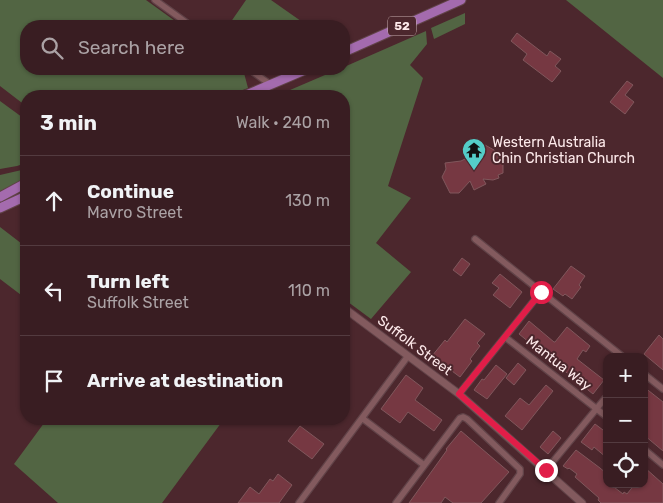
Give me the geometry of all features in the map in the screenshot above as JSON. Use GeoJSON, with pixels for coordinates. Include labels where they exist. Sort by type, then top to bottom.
{"type":"FeatureCollection","features":[{"type":"Feature","properties":{"kind":"main road","name":"52"},"geometry":{"type":"LineString","coordinates":[[350,49],[461,0]]}},
{"type":"Feature","properties":{"kind":"main road"},"geometry":{"type":"LineString","coordinates":[[259,90],[294,75]]}},
{"type":"Feature","properties":{"kind":"main road"},"geometry":{"type":"LineString","coordinates":[[0,197],[20,187]]}},
{"type":"Feature","properties":{"kind":"main road"},"geometry":{"type":"LineString","coordinates":[[0,208],[20,199]]}},
{"type":"Feature","properties":{"kind":"street"},"geometry":{"type":"LineString","coordinates":[[155,0],[183,20]]}},
{"type":"Feature","properties":{"kind":"street"},"geometry":{"type":"LineString","coordinates":[[257,75],[271,85]]}},
{"type":"Feature","properties":{"kind":"street"},"geometry":{"type":"LineString","coordinates":[[475,239],[618,353]]}},
{"type":"Feature","properties":{"kind":"street"},"geometry":{"type":"LineString","coordinates":[[459,394],[541,292]]}},
{"type":"Feature","properties":{"kind":"street","name":"Suffolk Street"},"geometry":{"type":"LineString","coordinates":[[350,312],[459,394],[582,503]]}},
{"type":"Feature","properties":{"kind":"street","name":"Mantua Way"},"geometry":{"type":"LineString","coordinates":[[505,337],[603,414]]}},
{"type":"Feature","properties":{"kind":"street"},"geometry":{"type":"LineString","coordinates":[[299,503],[408,356]]}},
{"type":"Feature","properties":{"kind":"street"},"geometry":{"type":"LineString","coordinates":[[648,377],[663,389]]}},
{"type":"Feature","properties":{"kind":"street"},"geometry":{"type":"LineString","coordinates":[[546,470],[605,398]]}},
{"type":"Feature","properties":{"kind":"street"},"geometry":{"type":"LineString","coordinates":[[362,418],[424,465]]}},
{"type":"Feature","properties":{"kind":"street"},"geometry":{"type":"LineString","coordinates":[[396,503],[460,418],[465,418],[520,469],[520,474],[502,502]]}},
{"type":"Feature","properties":{"kind":"street"},"geometry":{"type":"LineString","coordinates":[[648,452],[663,465]]}},
{"type":"Feature","properties":{"kind":"green space"},"geometry":{"type":"Polygon","coordinates":[[[0,0],[146,0],[174,20],[20,20],[20,75],[245,75],[248,88],[243,90],[20,90],[20,101],[0,86],[0,0]]]}},
{"type":"Feature","properties":{"kind":"green space"},"geometry":{"type":"Polygon","coordinates":[[[246,0],[271,0],[299,20],[232,20],[246,0]]]}},
{"type":"Feature","properties":{"kind":"green space"},"geometry":{"type":"Polygon","coordinates":[[[566,0],[663,0],[663,78],[566,0]]]}},
{"type":"Feature","properties":{"kind":"green space"},"geometry":{"type":"Polygon","coordinates":[[[465,13],[465,24],[434,39],[431,28],[465,13]]]}},
{"type":"Feature","properties":{"kind":"green space"},"geometry":{"type":"Polygon","coordinates":[[[426,31],[427,44],[410,65],[423,78],[388,186],[411,198],[376,243],[411,272],[371,319],[350,303],[350,90],[290,90],[325,75],[350,75],[350,64],[426,31]]]}},
{"type":"Feature","properties":{"kind":"green space"},"geometry":{"type":"Polygon","coordinates":[[[0,101],[20,116],[20,165],[0,169],[0,101]]]}},
{"type":"Feature","properties":{"kind":"green space"},"geometry":{"type":"Polygon","coordinates":[[[20,170],[20,182],[0,194],[0,175],[20,170]]]}},
{"type":"Feature","properties":{"kind":"green space"},"geometry":{"type":"Polygon","coordinates":[[[0,227],[20,242],[20,294],[0,279],[0,227]]]}},
{"type":"Feature","properties":{"kind":"green space"},"geometry":{"type":"Polygon","coordinates":[[[43,425],[220,425],[162,503],[58,503],[14,464],[43,425]]]}},
{"type":"Feature","properties":{"kind":"building"},"geometry":{"type":"Polygon","coordinates":[[[517,33],[547,56],[550,51],[561,59],[555,66],[561,71],[552,82],[523,60],[527,54],[511,41],[517,33]]]}},
{"type":"Feature","properties":{"kind":"building"},"geometry":{"type":"Polygon","coordinates":[[[627,81],[633,85],[625,95],[634,102],[625,114],[610,102],[627,81]]]}},
{"type":"Feature","properties":{"kind":"building","name":"Western Australia Chin Christian Church"},"geometry":{"type":"Polygon","coordinates":[[[485,145],[494,150],[503,164],[503,173],[498,175],[499,178],[493,180],[483,179],[486,184],[474,190],[470,181],[459,193],[450,193],[442,177],[446,169],[445,163],[461,161],[473,155],[485,145]]]}},
{"type":"Feature","properties":{"kind":"building"},"geometry":{"type":"Polygon","coordinates":[[[462,258],[470,264],[461,276],[453,270],[462,258]]]}},
{"type":"Feature","properties":{"kind":"building"},"geometry":{"type":"Polygon","coordinates":[[[571,266],[585,276],[579,285],[581,287],[572,299],[565,294],[563,296],[553,289],[571,266]]]}},
{"type":"Feature","properties":{"kind":"building"},"geometry":{"type":"Polygon","coordinates":[[[500,274],[522,292],[510,308],[493,295],[499,288],[492,283],[500,274]]]}},
{"type":"Feature","properties":{"kind":"building"},"geometry":{"type":"Polygon","coordinates":[[[465,319],[485,334],[477,343],[480,346],[460,377],[432,356],[445,340],[447,342],[465,319]]]}},
{"type":"Feature","properties":{"kind":"building"},"geometry":{"type":"Polygon","coordinates":[[[529,321],[555,342],[567,327],[590,346],[586,352],[583,350],[577,359],[603,379],[603,381],[593,394],[519,334],[529,321]]]}},
{"type":"Feature","properties":{"kind":"building"},"geometry":{"type":"Polygon","coordinates":[[[659,335],[663,339],[663,370],[648,357],[648,353],[645,353],[659,335]]]}},
{"type":"Feature","properties":{"kind":"building"},"geometry":{"type":"Polygon","coordinates":[[[518,363],[526,370],[514,385],[506,378],[518,363]]]}},
{"type":"Feature","properties":{"kind":"building"},"geometry":{"type":"Polygon","coordinates":[[[496,365],[507,374],[487,399],[474,390],[496,365]]]}},
{"type":"Feature","properties":{"kind":"building"},"geometry":{"type":"Polygon","coordinates":[[[406,375],[423,388],[415,400],[442,420],[434,431],[408,412],[400,423],[381,409],[406,375]]]}},
{"type":"Feature","properties":{"kind":"building"},"geometry":{"type":"Polygon","coordinates":[[[546,385],[553,391],[522,430],[505,416],[520,398],[529,405],[546,385]]]}},
{"type":"Feature","properties":{"kind":"building"},"geometry":{"type":"Polygon","coordinates":[[[648,390],[663,402],[663,451],[648,438],[648,390]]]}},
{"type":"Feature","properties":{"kind":"building"},"geometry":{"type":"Polygon","coordinates":[[[595,424],[603,430],[603,455],[594,447],[592,450],[581,442],[595,424]]]}},
{"type":"Feature","properties":{"kind":"building"},"geometry":{"type":"Polygon","coordinates":[[[300,426],[324,444],[312,459],[288,441],[300,426]]]}},
{"type":"Feature","properties":{"kind":"building"},"geometry":{"type":"Polygon","coordinates":[[[461,431],[509,472],[481,503],[453,503],[445,497],[441,503],[409,503],[446,449],[461,431]]]}},
{"type":"Feature","properties":{"kind":"building"},"geometry":{"type":"Polygon","coordinates":[[[553,431],[561,438],[548,454],[540,447],[553,431]]]}},
{"type":"Feature","properties":{"kind":"building"},"geometry":{"type":"Polygon","coordinates":[[[576,450],[603,471],[603,488],[615,488],[623,494],[624,492],[627,494],[632,488],[648,488],[648,471],[663,484],[663,503],[601,503],[598,500],[599,498],[575,477],[577,474],[563,466],[576,450]]]}},
{"type":"Feature","properties":{"kind":"building"},"geometry":{"type":"Polygon","coordinates":[[[278,474],[292,485],[279,503],[238,503],[250,487],[259,494],[270,479],[273,481],[278,474]]]}},
{"type":"Feature","properties":{"kind":"place","name":"Western Australia Chin Christian Church"},"geometry":{"type":"Point","coordinates":[474,171]}},
{"type":"Feature","properties":{"kind":"route"},"geometry":{"type":"LineString","coordinates":[[541,292],[459,394],[546,470]]}}]}
